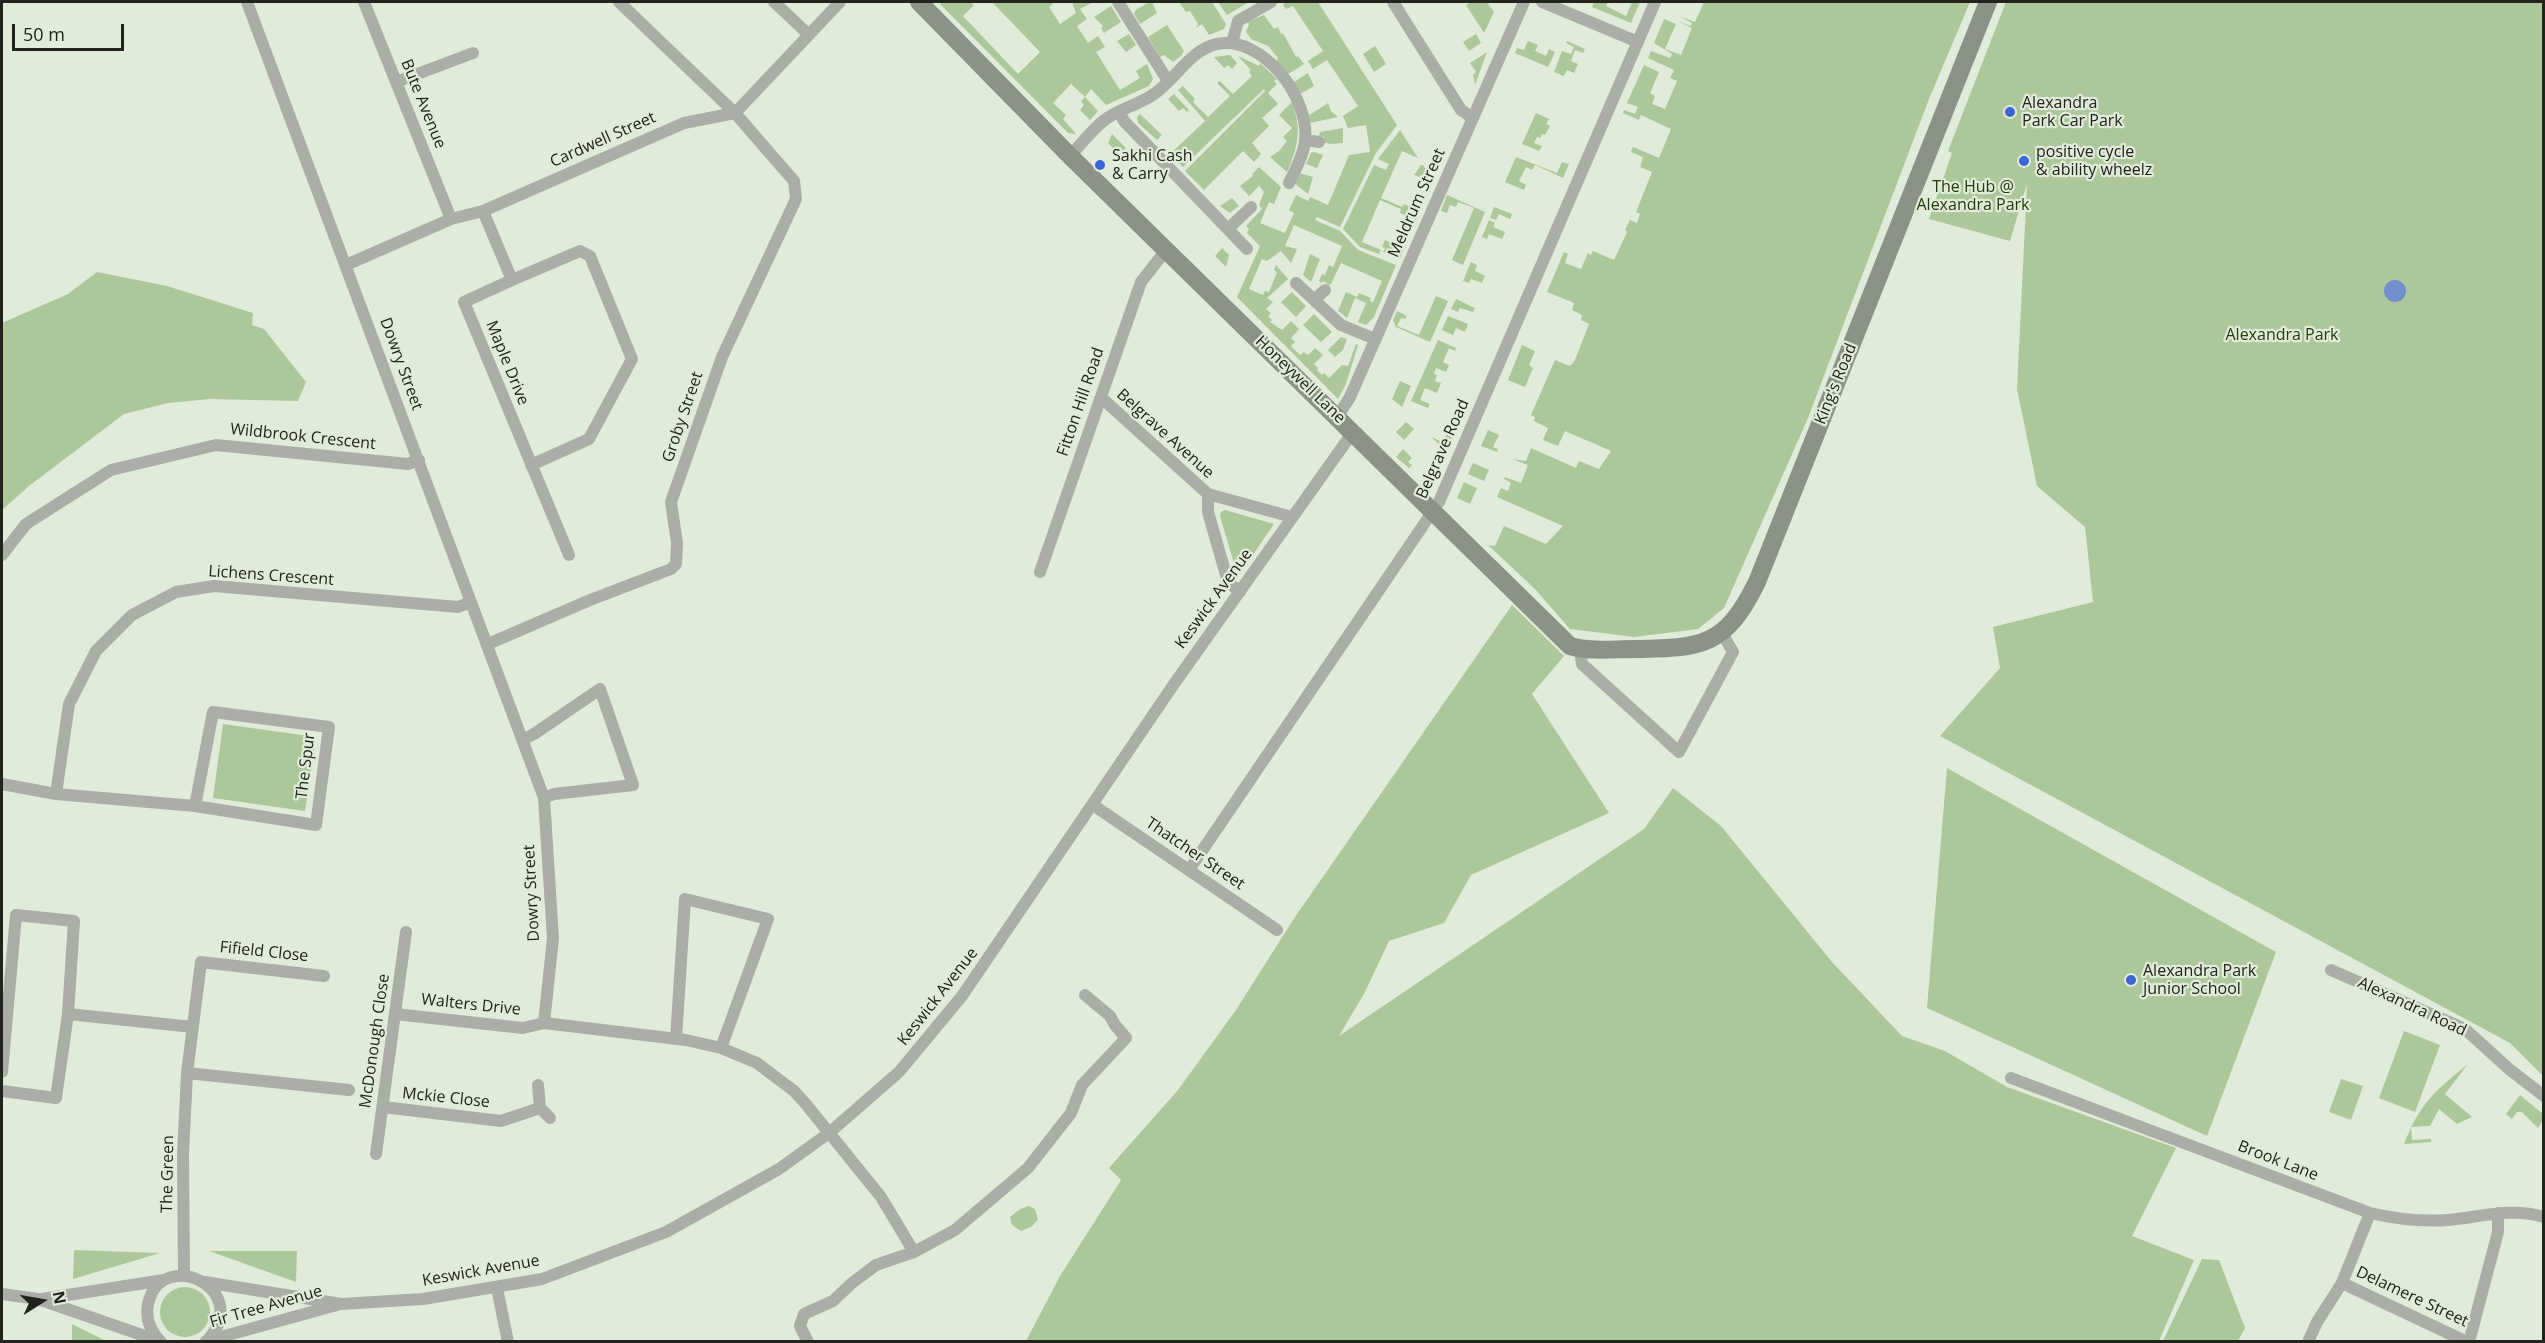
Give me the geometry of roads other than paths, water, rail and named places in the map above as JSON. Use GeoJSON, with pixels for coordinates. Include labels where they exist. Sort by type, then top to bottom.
{"type":"FeatureCollection","features":[{"type":"Feature","properties":{"kind":"street","name":"Dowry Street"},"geometry":{"type":"LineString","coordinates":[[248,2],[524,739],[544,798],[553,938],[544,1023]]}},
{"type":"Feature","properties":{"kind":"street","name":"Bute Avenue"},"geometry":{"type":"LineString","coordinates":[[364,2],[451,219]]}},
{"type":"Feature","properties":{"kind":"street"},"geometry":{"type":"LineString","coordinates":[[619,2],[735,113],[840,2]]}},
{"type":"Feature","properties":{"kind":"street"},"geometry":{"type":"LineString","coordinates":[[774,2],[808,34]]}},
{"type":"Feature","properties":{"kind":"street","name":"Honeywell Lane"},"geometry":{"type":"LineString","coordinates":[[919,2],[1070,156],[1570,646],[1580,649],[1582,664],[1679,752],[1733,652],[1722,633]]}},
{"type":"Feature","properties":{"kind":"street"},"geometry":{"type":"LineString","coordinates":[[1118,2],[1168,81]]}},
{"type":"Feature","properties":{"kind":"street"},"geometry":{"type":"LineString","coordinates":[[1232,43],[1238,21],[1271,2]]}},
{"type":"Feature","properties":{"kind":"street"},"geometry":{"type":"LineString","coordinates":[[1393,2],[1461,110],[1473,118]]}},
{"type":"Feature","properties":{"kind":"street","name":"Meldrum Street"},"geometry":{"type":"LineString","coordinates":[[1338,417],[1345,408],[1524,2]]}},
{"type":"Feature","properties":{"kind":"street"},"geometry":{"type":"LineString","coordinates":[[1542,2],[1638,42]]}},
{"type":"Feature","properties":{"kind":"street","name":"Belgrave Road"},"geometry":{"type":"LineString","coordinates":[[1189,870],[1442,495],[1655,2]]}},
{"type":"Feature","properties":{"kind":"street","name":"King's Road"},"geometry":{"type":"LineString","coordinates":[[1722,633],[1746,606],[1757,582],[1988,2]]}},
{"type":"Feature","properties":{"kind":"street"},"geometry":{"type":"LineString","coordinates":[[1070,156],[1103,121],[1154,94],[1203,50],[1217,44],[1232,43],[1261,54],[1285,79],[1298,102],[1305,127],[1305,140],[1289,183]]}},
{"type":"Feature","properties":{"kind":"street"},"geometry":{"type":"LineString","coordinates":[[396,82],[473,53]]}},
{"type":"Feature","properties":{"kind":"street"},"geometry":{"type":"LineString","coordinates":[[1119,112],[1124,121],[1247,249]]}},
{"type":"Feature","properties":{"kind":"street","name":"Cardwell Street"},"geometry":{"type":"LineString","coordinates":[[346,265],[451,219],[483,211],[684,123],[735,113]]}},
{"type":"Feature","properties":{"kind":"street","name":"Groby Street"},"geometry":{"type":"LineString","coordinates":[[488,644],[590,600],[671,569],[676,564],[677,543],[671,502],[722,357],[796,199],[794,181],[735,113]]}},
{"type":"Feature","properties":{"kind":"street"},"geometry":{"type":"LineString","coordinates":[[1305,140],[1319,142]]}},
{"type":"Feature","properties":{"kind":"street"},"geometry":{"type":"LineString","coordinates":[[1228,229],[1251,207]]}},
{"type":"Feature","properties":{"kind":"street"},"geometry":{"type":"LineString","coordinates":[[483,211],[512,280],[580,251],[590,256],[632,359],[588,439],[531,465]]}},
{"type":"Feature","properties":{"kind":"street","name":"Fitton Hill Road"},"geometry":{"type":"LineString","coordinates":[[1040,572],[1141,282],[1167,250]]}},
{"type":"Feature","properties":{"kind":"street","name":"Maple Drive"},"geometry":{"type":"LineString","coordinates":[[512,280],[464,302],[569,555]]}},
{"type":"Feature","properties":{"kind":"street"},"geometry":{"type":"LineString","coordinates":[[1296,283],[1341,325],[1375,339]]}},
{"type":"Feature","properties":{"kind":"street"},"geometry":{"type":"LineString","coordinates":[[1314,300],[1325,290]]}},
{"type":"Feature","properties":{"kind":"street","name":"Belgrave Avenue"},"geometry":{"type":"LineString","coordinates":[[1100,399],[1105,401],[1208,494],[1292,517]]}},
{"type":"Feature","properties":{"kind":"street","name":"Keswick Avenue"},"geometry":{"type":"LineString","coordinates":[[341,1304],[423,1299],[542,1279],[666,1232],[779,1169],[829,1133],[899,1072],[932,1035],[992,956],[1174,684],[1353,432]]}},
{"type":"Feature","properties":{"kind":"street","name":"Wildbrook Crescent"},"geometry":{"type":"LineString","coordinates":[[2,555],[26,525],[111,470],[216,445],[408,464],[419,460]]}},
{"type":"Feature","properties":{"kind":"street","name":"Belgrave Avenue"},"geometry":{"type":"LineString","coordinates":[[1208,494],[1208,512],[1228,582],[1240,592]]}},
{"type":"Feature","properties":{"kind":"street","name":"Lichens Crescent"},"geometry":{"type":"LineString","coordinates":[[56,794],[69,704],[96,651],[132,615],[176,592],[214,586],[458,607],[471,602]]}},
{"type":"Feature","properties":{"kind":"street"},"geometry":{"type":"LineString","coordinates":[[1580,649],[1690,647],[1709,641],[1722,633]]}},
{"type":"Feature","properties":{"kind":"street"},"geometry":{"type":"LineString","coordinates":[[524,739],[600,688],[633,785],[554,794],[544,798]]}},
{"type":"Feature","properties":{"kind":"street","name":"The Spur"},"geometry":{"type":"LineString","coordinates":[[2,784],[56,794],[195,806],[316,825],[329,727],[213,712],[195,806]]}},
{"type":"Feature","properties":{"kind":"street","name":"Thatcher Street"},"geometry":{"type":"LineString","coordinates":[[1093,805],[1277,930]]}},
{"type":"Feature","properties":{"kind":"street"},"geometry":{"type":"LineString","coordinates":[[676,1039],[685,899],[768,918],[721,1047]]}},
{"type":"Feature","properties":{"kind":"street"},"geometry":{"type":"LineString","coordinates":[[2,1072],[16,915],[74,921],[68,1014],[56,1098],[2,1091]]}},
{"type":"Feature","properties":{"kind":"street","name":"McDonough Close"},"geometry":{"type":"LineString","coordinates":[[376,1155],[406,932]]}},
{"type":"Feature","properties":{"kind":"street","name":"Fifield Close"},"geometry":{"type":"LineString","coordinates":[[201,962],[324,976]]}},
{"type":"Feature","properties":{"kind":"street","name":"The Green"},"geometry":{"type":"LineString","coordinates":[[184,1275],[183,1155],[187,1073],[201,962]]}},
{"type":"Feature","properties":{"kind":"street","name":"Alexandra Road"},"geometry":{"type":"LineString","coordinates":[[2331,970],[2465,1029],[2509,1069],[2544,1096]]}},
{"type":"Feature","properties":{"kind":"street"},"geometry":{"type":"LineString","coordinates":[[808,1341],[800,1326],[804,1314],[833,1302],[852,1283],[876,1265],[914,1252],[955,1230],[1028,1168],[1071,1113],[1082,1086],[1126,1038],[1114,1025],[1110,1016],[1085,995]]}},
{"type":"Feature","properties":{"kind":"street"},"geometry":{"type":"LineString","coordinates":[[68,1014],[193,1027]]}},
{"type":"Feature","properties":{"kind":"street","name":"Walters Drive"},"geometry":{"type":"LineString","coordinates":[[395,1014],[523,1028],[544,1023],[676,1039],[721,1047],[757,1063],[794,1091],[829,1133],[881,1197],[914,1252]]}},
{"type":"Feature","properties":{"kind":"street"},"geometry":{"type":"LineString","coordinates":[[187,1073],[349,1090]]}},
{"type":"Feature","properties":{"kind":"street","name":"Brook Lane"},"geometry":{"type":"LineString","coordinates":[[2011,1078],[2370,1212],[2398,1220],[2423,1221],[2523,1212],[2544,1217]]}},
{"type":"Feature","properties":{"kind":"street"},"geometry":{"type":"LineString","coordinates":[[538,1085],[540,1108],[550,1118]]}},
{"type":"Feature","properties":{"kind":"street","name":"Mckie Close"},"geometry":{"type":"LineString","coordinates":[[383,1107],[501,1121],[540,1108]]}},
{"type":"Feature","properties":{"kind":"street"},"geometry":{"type":"LineString","coordinates":[[2308,1341],[2317,1322],[2342,1283],[2370,1212]]}},
{"type":"Feature","properties":{"kind":"street"},"geometry":{"type":"LineString","coordinates":[[2468,1341],[2498,1232],[2498,1213]]}},
{"type":"Feature","properties":{"kind":"street"},"geometry":{"type":"LineString","coordinates":[[38,1299],[165,1280],[184,1275]]}},
{"type":"Feature","properties":{"kind":"street","name":"Fir Tree Avenue"},"geometry":{"type":"LineString","coordinates":[[184,1275],[205,1282],[341,1304]]}},
{"type":"Feature","properties":{"kind":"street"},"geometry":{"type":"LineString","coordinates":[[160,1341],[148,1322],[147,1310],[149,1298],[165,1280]]}},
{"type":"Feature","properties":{"kind":"street"},"geometry":{"type":"LineString","coordinates":[[205,1282],[219,1300],[221,1311],[214,1333],[206,1341]]}},
{"type":"Feature","properties":{"kind":"street","name":"Delamere Street"},"geometry":{"type":"LineString","coordinates":[[2342,1283],[2468,1341]]}},
{"type":"Feature","properties":{"kind":"street"},"geometry":{"type":"LineString","coordinates":[[497,1288],[508,1341]]}},
{"type":"Feature","properties":{"kind":"street"},"geometry":{"type":"LineString","coordinates":[[2,1294],[38,1299],[160,1341]]}},
{"type":"Feature","properties":{"kind":"street","name":"Fir Tree Avenue"},"geometry":{"type":"LineString","coordinates":[[206,1341],[341,1304]]}},
{"type":"Feature","properties":{"kind":"water"},"geometry":{"type":"Polygon","coordinates":[[[2395,280],[2403,283],[2406,291],[2403,299],[2395,302],[2387,299],[2384,291],[2387,283],[2395,280]]]}},
{"type":"Feature","properties":{"kind":"place","name":"Alexandra Park Car Park"},"geometry":{"type":"Point","coordinates":[2010,112]}},
{"type":"Feature","properties":{"kind":"place","name":"positive cycle & ability wheelz"},"geometry":{"type":"Point","coordinates":[2024,161]}},
{"type":"Feature","properties":{"kind":"place","name":"Sakhi Cash & Carry"},"geometry":{"type":"Point","coordinates":[1100,165]}},
{"type":"Feature","properties":{"kind":"place","name":"Alexandra Park Junior School"},"geometry":{"type":"Point","coordinates":[2131,980]}},
{"type":"Feature","properties":{"kind":"park label","name":"The Hub @ Alexandra Park"},"geometry":{"type":"Point","coordinates":[1973,196]}},
{"type":"Feature","properties":{"kind":"park label","name":"Alexandra Park"},"geometry":{"type":"Point","coordinates":[2282,335]}}]}
